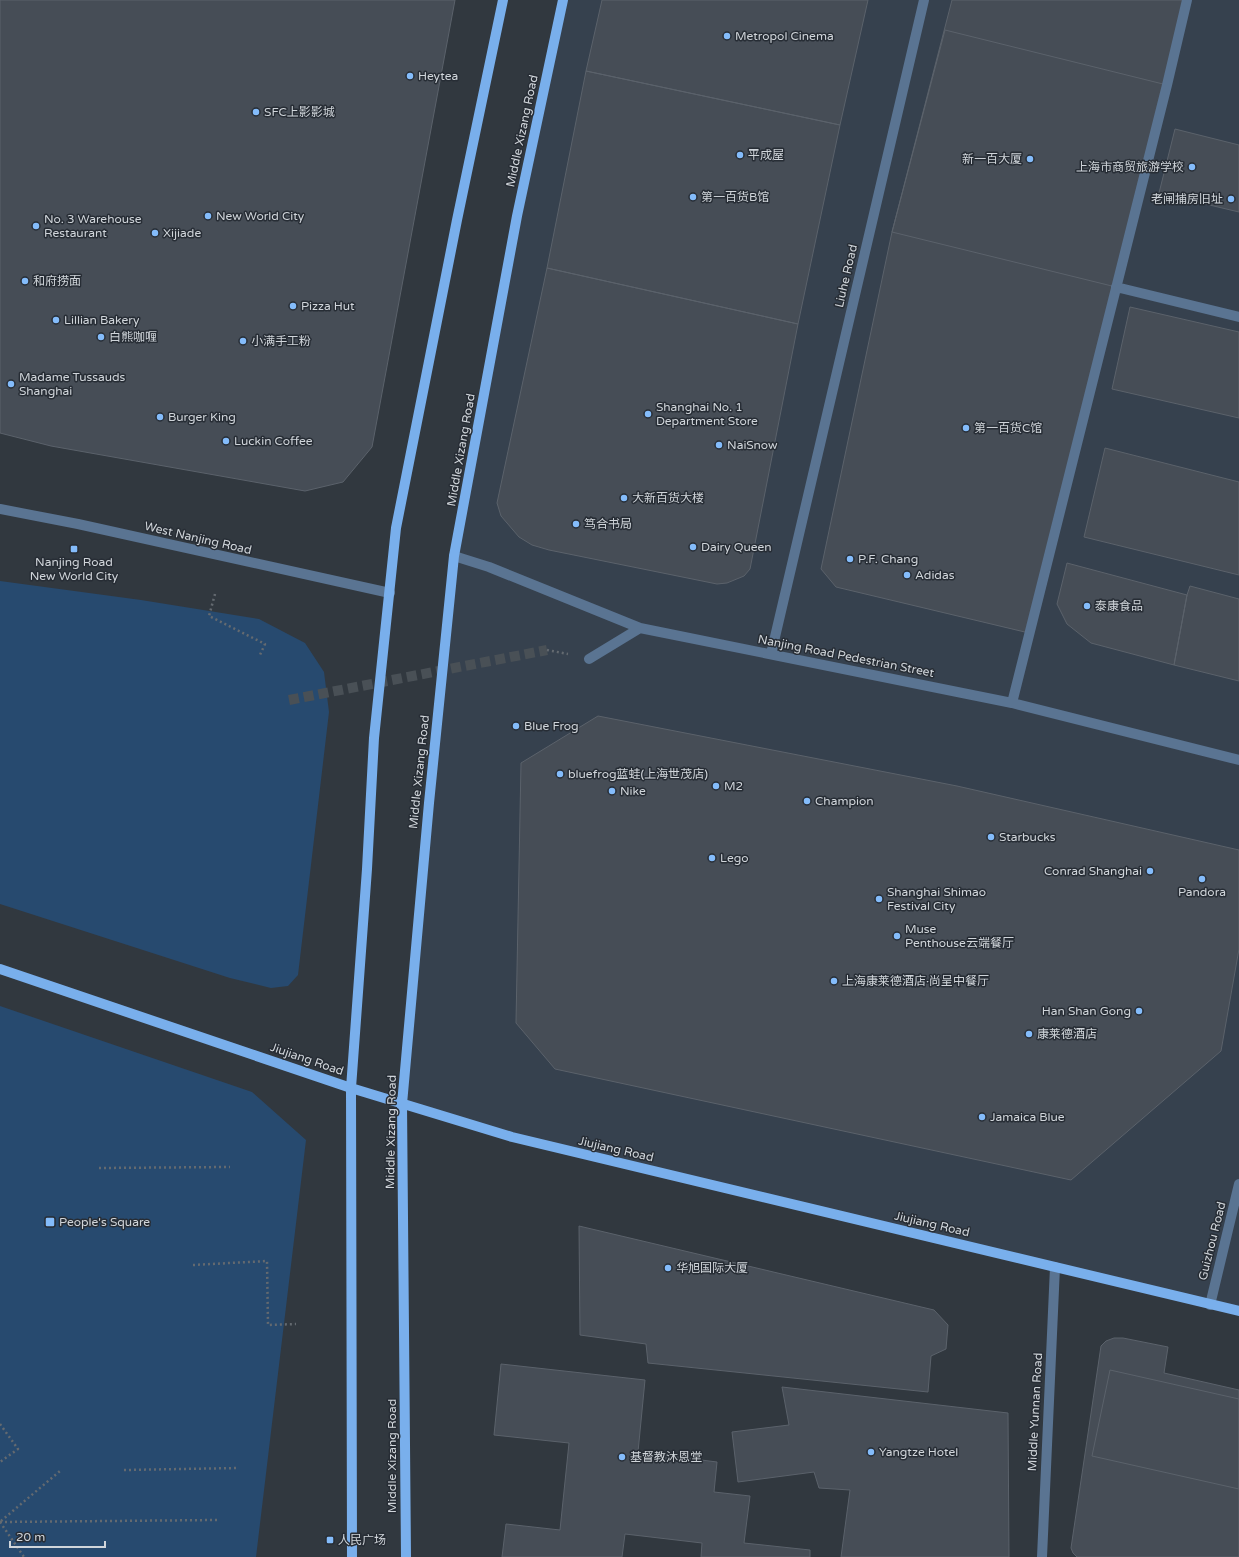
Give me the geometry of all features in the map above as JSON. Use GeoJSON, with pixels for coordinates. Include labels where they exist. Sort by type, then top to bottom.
{"type":"FeatureCollection","features":[{"type":"Feature","properties":{"kind":"main road"},"geometry":{"type":"LineString","coordinates":[[352,1557],[351,1088],[367,869],[374,738],[396,528],[457,220],[503,0]]}},
{"type":"Feature","properties":{"kind":"main road","name":"Middle Xizang Road"},"geometry":{"type":"LineString","coordinates":[[406,1557],[402,1104],[429,803],[454,556],[517,216],[563,0]]}},
{"type":"Feature","properties":{"kind":"main road","name":"Jiujiang Road"},"geometry":{"type":"LineString","coordinates":[[0,969],[351,1088],[512,1137],[1239,1311]]}},
{"type":"Feature","properties":{"kind":"street","name":"Liuhe Road"},"geometry":{"type":"LineString","coordinates":[[771,654],[924,0]]}},
{"type":"Feature","properties":{"kind":"street"},"geometry":{"type":"LineString","coordinates":[[1012,703],[1187,0]]}},
{"type":"Feature","properties":{"kind":"street"},"geometry":{"type":"LineString","coordinates":[[1116,287],[1239,317]]}},
{"type":"Feature","properties":{"kind":"street","name":"West Nanjing Road"},"geometry":{"type":"LineString","coordinates":[[0,509],[78,524],[390,593]]}},
{"type":"Feature","properties":{"kind":"street","name":"Nanjing Road Pedestrian Street"},"geometry":{"type":"LineString","coordinates":[[454,556],[489,567],[640,628],[1012,703],[1239,760]]}},
{"type":"Feature","properties":{"kind":"street"},"geometry":{"type":"LineString","coordinates":[[589,659],[640,628]]}},
{"type":"Feature","properties":{"kind":"street","name":"Guizhou Road"},"geometry":{"type":"LineString","coordinates":[[1210,1305],[1239,1184]]}},
{"type":"Feature","properties":{"kind":"street","name":"Middle Yunnan Road"},"geometry":{"type":"LineString","coordinates":[[1042,1557],[1055,1267]]}},
{"type":"Feature","properties":{"kind":"path"},"geometry":{"type":"LineString","coordinates":[[215,594],[210,616],[265,644],[258,657]]}},
{"type":"Feature","properties":{"kind":"path"},"geometry":{"type":"LineString","coordinates":[[99,1168],[230,1167]]}},
{"type":"Feature","properties":{"kind":"path"},"geometry":{"type":"LineString","coordinates":[[193,1265],[267,1261],[268,1325],[296,1324]]}},
{"type":"Feature","properties":{"kind":"path"},"geometry":{"type":"LineString","coordinates":[[0,1424],[18,1449],[0,1462]]}},
{"type":"Feature","properties":{"kind":"path"},"geometry":{"type":"LineString","coordinates":[[124,1470],[239,1468]]}},
{"type":"Feature","properties":{"kind":"path"},"geometry":{"type":"LineString","coordinates":[[0,1522],[60,1471]]}},
{"type":"Feature","properties":{"kind":"path"},"geometry":{"type":"LineString","coordinates":[[0,1522],[218,1520]]}},
{"type":"Feature","properties":{"kind":"path"},"geometry":{"type":"LineString","coordinates":[[0,1522],[24,1557]]}},
{"type":"Feature","properties":{"kind":"shaded area"},"geometry":{"type":"Polygon","coordinates":[[[565,0],[1239,0],[1239,1311],[512,1137],[402,1104],[454,556],[565,0]]]}},
{"type":"Feature","properties":{"kind":"shaded area"},"geometry":{"type":"Polygon","coordinates":[[[0,581],[141,600],[259,619],[305,643],[324,672],[329,712],[298,975],[288,986],[271,988],[230,978],[0,904],[0,581]]]}},
{"type":"Feature","properties":{"kind":"shaded area"},"geometry":{"type":"Polygon","coordinates":[[[0,1006],[252,1092],[306,1140],[256,1557],[0,1557],[0,1006]]]}},
{"type":"Feature","properties":{"kind":"building","name":"New World City"},"geometry":{"type":"Polygon","coordinates":[[[0,0],[455,0],[372,447],[343,482],[305,491],[51,446],[0,433],[0,0]]]}},
{"type":"Feature","properties":{"kind":"building","name":"Metropol Cinema"},"geometry":{"type":"Polygon","coordinates":[[[602,0],[868,0],[840,125],[586,71],[602,0]]]}},
{"type":"Feature","properties":{"kind":"building","name":"第一百货C馆"},"geometry":{"type":"Polygon","coordinates":[[[952,0],[1187,0],[1029,633],[836,587],[821,569],[892,232],[952,0]]]}},
{"type":"Feature","properties":{"kind":"building","name":"新一百大厦"},"geometry":{"type":"Polygon","coordinates":[[[945,30],[1167,85],[1116,287],[892,232],[945,30]]]}},
{"type":"Feature","properties":{"kind":"building","name":"第一百货B馆"},"geometry":{"type":"Polygon","coordinates":[[[586,71],[840,125],[798,324],[547,268],[586,71]]]}},
{"type":"Feature","properties":{"kind":"building"},"geometry":{"type":"Polygon","coordinates":[[[1175,129],[1239,145],[1239,212],[1159,193],[1175,129]]]}},
{"type":"Feature","properties":{"kind":"building","name":"Shanghai No. 1 Department Store"},"geometry":{"type":"Polygon","coordinates":[[[547,268],[798,324],[750,569],[744,576],[727,583],[717,584],[549,550],[532,545],[519,537],[501,516],[497,503],[547,268]]]}},
{"type":"Feature","properties":{"kind":"building"},"geometry":{"type":"Polygon","coordinates":[[[1130,307],[1239,332],[1239,418],[1112,389],[1130,307]]]}},
{"type":"Feature","properties":{"kind":"building"},"geometry":{"type":"Polygon","coordinates":[[[1105,448],[1239,482],[1239,575],[1084,537],[1105,448]]]}},
{"type":"Feature","properties":{"kind":"building"},"geometry":{"type":"Polygon","coordinates":[[[1067,563],[1187,595],[1174,665],[1091,643],[1067,624],[1057,604],[1067,563]]]}},
{"type":"Feature","properties":{"kind":"building"},"geometry":{"type":"Polygon","coordinates":[[[1190,586],[1239,599],[1239,681],[1174,665],[1190,586]]]}},
{"type":"Feature","properties":{"kind":"building","name":"Shanghai Shimao Festival City"},"geometry":{"type":"Polygon","coordinates":[[[598,716],[957,786],[1239,850],[1239,949],[1221,1051],[1071,1180],[555,1069],[516,1023],[521,763],[598,716]]]}},
{"type":"Feature","properties":{"kind":"building","name":"华旭国际大厦"},"geometry":{"type":"Polygon","coordinates":[[[579,1226],[934,1310],[948,1325],[946,1349],[931,1356],[928,1392],[648,1363],[646,1344],[580,1335],[579,1226]]]}},
{"type":"Feature","properties":{"kind":"building"},"geometry":{"type":"Polygon","coordinates":[[[1114,1338],[1123,1338],[1168,1347],[1164,1373],[1239,1390],[1239,1557],[1077,1557],[1073,1553],[1071,1548],[1101,1346],[1106,1341],[1114,1338]]]}},
{"type":"Feature","properties":{"kind":"building","name":"基督教沐恩堂"},"geometry":{"type":"Polygon","coordinates":[[[501,1364],[645,1380],[638,1452],[717,1462],[714,1492],[750,1496],[744,1543],[810,1550],[810,1557],[701,1557],[702,1543],[625,1534],[622,1557],[502,1557],[506,1524],[560,1530],[569,1443],[494,1435],[501,1364]]]}},
{"type":"Feature","properties":{"kind":"building"},"geometry":{"type":"Polygon","coordinates":[[[1110,1370],[1239,1399],[1239,1489],[1092,1456],[1110,1370]]]}},
{"type":"Feature","properties":{"kind":"building","name":"Yangtze Hotel"},"geometry":{"type":"Polygon","coordinates":[[[782,1387],[1008,1413],[1009,1557],[841,1557],[850,1490],[819,1488],[814,1472],[738,1482],[732,1432],[789,1425],[782,1387]]]}},
{"type":"Feature","properties":{"kind":"tunnel"},"geometry":{"type":"LineString","coordinates":[[289,700],[547,650]]}},
{"type":"Feature","properties":{"kind":"place","name":"Metropol Cinema"},"geometry":{"type":"Point","coordinates":[727,36]}},
{"type":"Feature","properties":{"kind":"place","name":"Heytea"},"geometry":{"type":"Point","coordinates":[410,76]}},
{"type":"Feature","properties":{"kind":"place","name":"SFC上影影城"},"geometry":{"type":"Point","coordinates":[256,112]}},
{"type":"Feature","properties":{"kind":"place","name":"平成屋"},"geometry":{"type":"Point","coordinates":[740,155]}},
{"type":"Feature","properties":{"kind":"place","name":"新一百大厦"},"geometry":{"type":"Point","coordinates":[1030,159]}},
{"type":"Feature","properties":{"kind":"place","name":"上海市商贸旅游学校"},"geometry":{"type":"Point","coordinates":[1192,167]}},
{"type":"Feature","properties":{"kind":"place","name":"第一百货B馆"},"geometry":{"type":"Point","coordinates":[693,197]}},
{"type":"Feature","properties":{"kind":"place","name":"老闸捕房旧址"},"geometry":{"type":"Point","coordinates":[1231,199]}},
{"type":"Feature","properties":{"kind":"place","name":"New World City"},"geometry":{"type":"Point","coordinates":[208,216]}},
{"type":"Feature","properties":{"kind":"place","name":"No. 3 Warehouse Restaurant"},"geometry":{"type":"Point","coordinates":[36,226]}},
{"type":"Feature","properties":{"kind":"place","name":"Xijiade"},"geometry":{"type":"Point","coordinates":[155,233]}},
{"type":"Feature","properties":{"kind":"place","name":"和府捞面"},"geometry":{"type":"Point","coordinates":[25,281]}},
{"type":"Feature","properties":{"kind":"place","name":"Pizza Hut"},"geometry":{"type":"Point","coordinates":[293,306]}},
{"type":"Feature","properties":{"kind":"place","name":"Lillian Bakery"},"geometry":{"type":"Point","coordinates":[56,320]}},
{"type":"Feature","properties":{"kind":"place","name":"白熊咖喱"},"geometry":{"type":"Point","coordinates":[101,337]}},
{"type":"Feature","properties":{"kind":"place","name":"小满手工粉"},"geometry":{"type":"Point","coordinates":[243,341]}},
{"type":"Feature","properties":{"kind":"place","name":"Madame Tussauds Shanghai"},"geometry":{"type":"Point","coordinates":[11,384]}},
{"type":"Feature","properties":{"kind":"place","name":"Shanghai No. 1 Department Store"},"geometry":{"type":"Point","coordinates":[648,414]}},
{"type":"Feature","properties":{"kind":"place","name":"Burger King"},"geometry":{"type":"Point","coordinates":[160,417]}},
{"type":"Feature","properties":{"kind":"place","name":"第一百货C馆"},"geometry":{"type":"Point","coordinates":[966,428]}},
{"type":"Feature","properties":{"kind":"place","name":"Luckin Coffee"},"geometry":{"type":"Point","coordinates":[226,441]}},
{"type":"Feature","properties":{"kind":"place","name":"NaiSnow"},"geometry":{"type":"Point","coordinates":[719,445]}},
{"type":"Feature","properties":{"kind":"place","name":"大新百货大楼"},"geometry":{"type":"Point","coordinates":[624,498]}},
{"type":"Feature","properties":{"kind":"place","name":"笃合书局"},"geometry":{"type":"Point","coordinates":[576,524]}},
{"type":"Feature","properties":{"kind":"place","name":"Dairy Queen"},"geometry":{"type":"Point","coordinates":[693,547]}},
{"type":"Feature","properties":{"kind":"place","name":"Nanjing Road New World City"},"geometry":{"type":"Point","coordinates":[74,549]}},
{"type":"Feature","properties":{"kind":"place","name":"P.F. Chang"},"geometry":{"type":"Point","coordinates":[850,559]}},
{"type":"Feature","properties":{"kind":"place","name":"Adidas"},"geometry":{"type":"Point","coordinates":[907,575]}},
{"type":"Feature","properties":{"kind":"place","name":"泰康食品"},"geometry":{"type":"Point","coordinates":[1087,606]}},
{"type":"Feature","properties":{"kind":"place","name":"Blue Frog"},"geometry":{"type":"Point","coordinates":[516,726]}},
{"type":"Feature","properties":{"kind":"place","name":"bluefrog蓝蛙(上海世茂店)"},"geometry":{"type":"Point","coordinates":[560,774]}},
{"type":"Feature","properties":{"kind":"place","name":"M2"},"geometry":{"type":"Point","coordinates":[716,786]}},
{"type":"Feature","properties":{"kind":"place","name":"Nike"},"geometry":{"type":"Point","coordinates":[612,791]}},
{"type":"Feature","properties":{"kind":"place","name":"Champion"},"geometry":{"type":"Point","coordinates":[807,801]}},
{"type":"Feature","properties":{"kind":"place","name":"Starbucks"},"geometry":{"type":"Point","coordinates":[991,837]}},
{"type":"Feature","properties":{"kind":"place","name":"Lego"},"geometry":{"type":"Point","coordinates":[712,858]}},
{"type":"Feature","properties":{"kind":"place","name":"Conrad Shanghai"},"geometry":{"type":"Point","coordinates":[1150,871]}},
{"type":"Feature","properties":{"kind":"place","name":"Pandora"},"geometry":{"type":"Point","coordinates":[1202,879]}},
{"type":"Feature","properties":{"kind":"place","name":"Shanghai Shimao Festival City"},"geometry":{"type":"Point","coordinates":[879,899]}},
{"type":"Feature","properties":{"kind":"place","name":"Muse Penthouse云端餐厅"},"geometry":{"type":"Point","coordinates":[897,936]}},
{"type":"Feature","properties":{"kind":"place","name":"上海康莱德酒店·尚呈中餐厅"},"geometry":{"type":"Point","coordinates":[834,981]}},
{"type":"Feature","properties":{"kind":"place","name":"Han Shan Gong"},"geometry":{"type":"Point","coordinates":[1139,1011]}},
{"type":"Feature","properties":{"kind":"place","name":"康莱德酒店"},"geometry":{"type":"Point","coordinates":[1029,1034]}},
{"type":"Feature","properties":{"kind":"place","name":"Jamaica Blue"},"geometry":{"type":"Point","coordinates":[982,1117]}},
{"type":"Feature","properties":{"kind":"place","name":"People's Square"},"geometry":{"type":"Point","coordinates":[50,1222]}},
{"type":"Feature","properties":{"kind":"place","name":"华旭国际大厦"},"geometry":{"type":"Point","coordinates":[668,1268]}},
{"type":"Feature","properties":{"kind":"place","name":"Yangtze Hotel"},"geometry":{"type":"Point","coordinates":[871,1452]}},
{"type":"Feature","properties":{"kind":"place","name":"基督教沐恩堂"},"geometry":{"type":"Point","coordinates":[622,1457]}},
{"type":"Feature","properties":{"kind":"place","name":"人民广场"},"geometry":{"type":"Point","coordinates":[330,1540]}}]}
